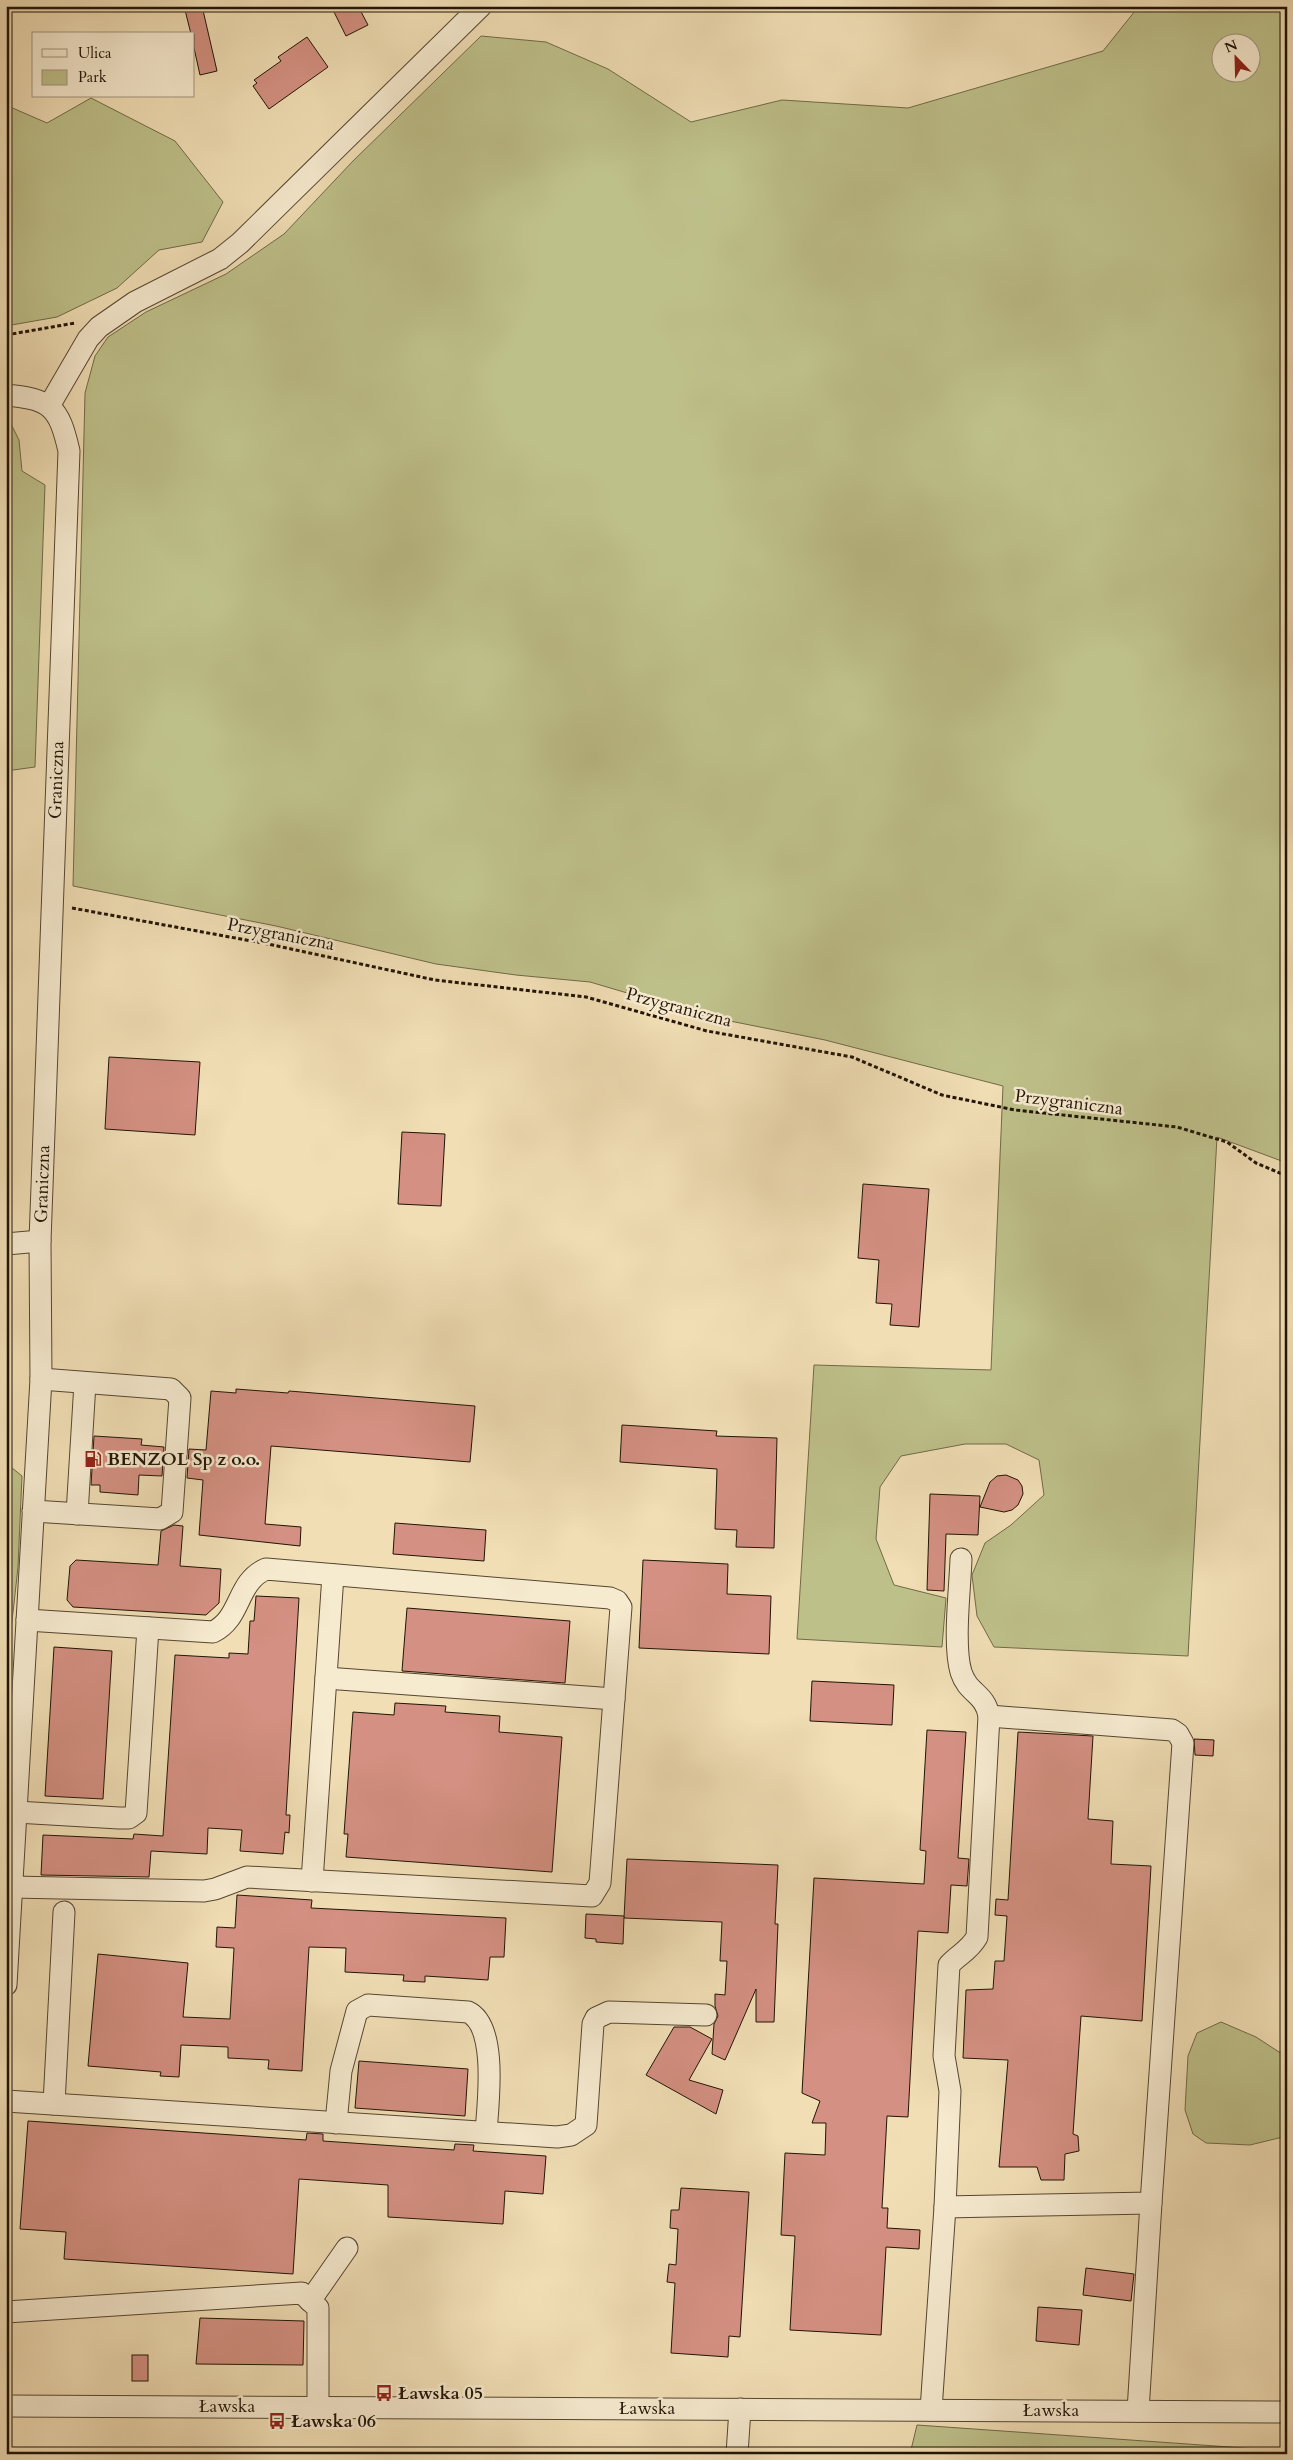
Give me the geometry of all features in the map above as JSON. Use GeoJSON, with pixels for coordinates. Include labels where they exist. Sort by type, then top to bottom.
{"type":"FeatureCollection","features":[{"type":"Feature","properties":{"kind":"street"},"geometry":{"type":"LineString","coordinates":[[6,395],[41,402],[99,327],[135,302],[220,259],[240,243],[481,6]]}},
{"type":"Feature","properties":{"kind":"street","name":"Graniczna"},"geometry":{"type":"LineString","coordinates":[[6,1985],[41,1379],[40,1241],[69,451],[64,431],[41,402]]}},
{"type":"Feature","properties":{"kind":"street"},"geometry":{"type":"LineString","coordinates":[[6,1244],[40,1241]]}},
{"type":"Feature","properties":{"kind":"street"},"geometry":{"type":"LineString","coordinates":[[33,1511],[160,1519],[169,1515],[172,1512],[180,1398],[172,1390],[41,1379]]}},
{"type":"Feature","properties":{"kind":"street"},"geometry":{"type":"LineString","coordinates":[[77,1514],[85,1383]]}},
{"type":"Feature","properties":{"kind":"street"},"geometry":{"type":"LineString","coordinates":[[930,2410],[950,2091],[944,2056],[949,1965],[956,1957],[970,1950],[977,1937],[989,1716],[987,1704],[969,1688],[964,1680],[958,1658],[961,1560]]}},
{"type":"Feature","properties":{"kind":"street"},"geometry":{"type":"LineString","coordinates":[[12,1887],[204,1891],[247,1877],[583,1898],[592,1896],[598,1890],[600,1884],[621,1607],[617,1601],[610,1598],[266,1569],[248,1582],[230,1620],[220,1629],[213,1632],[27,1620]]}},
{"type":"Feature","properties":{"kind":"street"},"geometry":{"type":"LineString","coordinates":[[312,1881],[333,1575]]}},
{"type":"Feature","properties":{"kind":"street"},"geometry":{"type":"LineString","coordinates":[[16,1812],[119,1818],[129,1818],[136,1813],[148,1628]]}},
{"type":"Feature","properties":{"kind":"street"},"geometry":{"type":"LineString","coordinates":[[326,1678],[614,1699]]}},
{"type":"Feature","properties":{"kind":"street"},"geometry":{"type":"LineString","coordinates":[[989,1716],[1172,1730],[1178,1734],[1183,1743],[1138,2411]]}},
{"type":"Feature","properties":{"kind":"street"},"geometry":{"type":"LineString","coordinates":[[54,2104],[64,1912]]}},
{"type":"Feature","properties":{"kind":"street"},"geometry":{"type":"LineString","coordinates":[[336,2123],[343,2062],[357,2011],[368,2005],[468,2012],[476,2016],[481,2023],[490,2070],[486,2132]]}},
{"type":"Feature","properties":{"kind":"street"},"geometry":{"type":"LineString","coordinates":[[6,2101],[557,2137],[571,2135],[586,2125],[593,2024],[601,2014],[609,2012],[706,2015]]}},
{"type":"Feature","properties":{"kind":"street"},"geometry":{"type":"LineString","coordinates":[[944,2207],[1151,2203]]}},
{"type":"Feature","properties":{"kind":"street"},"geometry":{"type":"LineString","coordinates":[[310,2301],[347,2248]]}},
{"type":"Feature","properties":{"kind":"street"},"geometry":{"type":"LineString","coordinates":[[6,2312],[302,2294],[318,2308],[318,2407]]}},
{"type":"Feature","properties":{"kind":"street","name":"Ławska"},"geometry":{"type":"LineString","coordinates":[[6,2406],[1287,2412]]}},
{"type":"Feature","properties":{"kind":"street"},"geometry":{"type":"LineString","coordinates":[[737,2454],[740,2409]]}},
{"type":"Feature","properties":{"kind":"path"},"geometry":{"type":"LineString","coordinates":[[6,335],[78,323],[99,327]]}},
{"type":"Feature","properties":{"kind":"path","name":"Przygraniczna"},"geometry":{"type":"LineString","coordinates":[[51,905],[268,944],[435,980],[586,997],[707,1031],[852,1057],[942,1095],[1015,1110],[1177,1127],[1227,1142],[1256,1162],[1287,1176]]}},
{"type":"Feature","properties":{"kind":"green space"},"geometry":{"type":"Polygon","coordinates":[[[1139,6],[1287,6],[1287,1163],[1217,1137],[1188,1656],[994,1647],[977,1616],[972,1575],[985,1543],[1011,1525],[1044,1495],[1039,1460],[1006,1444],[965,1444],[901,1456],[880,1487],[876,1539],[894,1585],[946,1598],[942,1647],[797,1639],[814,1365],[991,1370],[1003,1086],[825,1040],[705,1016],[590,982],[516,975],[436,964],[276,926],[73,886],[85,393],[95,356],[108,337],[146,312],[226,274],[284,234],[353,161],[481,36],[546,42],[608,69],[691,122],[782,100],[908,108],[1103,51],[1139,6]]]}},
{"type":"Feature","properties":{"kind":"green space"},"geometry":{"type":"Polygon","coordinates":[[[91,98],[175,141],[223,202],[202,242],[159,250],[117,288],[57,317],[6,326],[6,103],[8,106],[47,123],[91,98]]]}},
{"type":"Feature","properties":{"kind":"green space"},"geometry":{"type":"Polygon","coordinates":[[[6,414],[19,440],[22,471],[45,485],[35,767],[6,771],[6,414]]]}},
{"type":"Feature","properties":{"kind":"green space"},"geometry":{"type":"Polygon","coordinates":[[[6,1463],[22,1476],[18,1567],[6,1676],[6,1463]]]}},
{"type":"Feature","properties":{"kind":"green space"},"geometry":{"type":"Polygon","coordinates":[[[1221,2022],[1256,2037],[1279,2052],[1287,2052],[1287,2136],[1250,2145],[1206,2143],[1193,2134],[1185,2110],[1188,2056],[1197,2033],[1221,2022]]]}},
{"type":"Feature","properties":{"kind":"green space"},"geometry":{"type":"Polygon","coordinates":[[[917,2425],[1287,2451],[1287,2454],[910,2454],[917,2425]]]}},
{"type":"Feature","properties":{"kind":"building"},"geometry":{"type":"Polygon","coordinates":[[[184,6],[202,6],[217,71],[200,75],[195,52],[195,32],[190,32],[184,6]]]}},
{"type":"Feature","properties":{"kind":"building"},"geometry":{"type":"Polygon","coordinates":[[[331,6],[358,6],[368,25],[346,36],[331,6]]]}},
{"type":"Feature","properties":{"kind":"building"},"geometry":{"type":"Polygon","coordinates":[[[307,37],[328,67],[269,109],[253,86],[257,83],[254,80],[281,61],[278,57],[307,37]]]}},
{"type":"Feature","properties":{"kind":"building"},"geometry":{"type":"Polygon","coordinates":[[[109,1057],[200,1062],[195,1135],[105,1129],[109,1057]]]}},
{"type":"Feature","properties":{"kind":"building"},"geometry":{"type":"Polygon","coordinates":[[[402,1132],[445,1134],[441,1206],[398,1204],[402,1132]]]}},
{"type":"Feature","properties":{"kind":"building"},"geometry":{"type":"Polygon","coordinates":[[[863,1184],[929,1189],[919,1327],[890,1325],[892,1304],[876,1303],[879,1260],[858,1258],[863,1184]]]}},
{"type":"Feature","properties":{"kind":"building"},"geometry":{"type":"Polygon","coordinates":[[[236,1389],[288,1393],[289,1391],[475,1406],[470,1462],[271,1446],[265,1524],[301,1527],[300,1546],[199,1535],[203,1480],[187,1478],[189,1449],[206,1450],[211,1391],[236,1393],[236,1389]]]}},
{"type":"Feature","properties":{"kind":"building"},"geometry":{"type":"Polygon","coordinates":[[[622,1425],[717,1431],[716,1436],[777,1438],[774,1548],[736,1547],[737,1530],[715,1529],[717,1469],[620,1462],[622,1425]]]}},
{"type":"Feature","properties":{"kind":"building"},"geometry":{"type":"Polygon","coordinates":[[[94,1436],[142,1439],[141,1445],[164,1447],[162,1476],[139,1475],[138,1495],[100,1492],[100,1485],[91,1485],[94,1436]]]}},
{"type":"Feature","properties":{"kind":"building"},"geometry":{"type":"Polygon","coordinates":[[[1006,1475],[1018,1480],[1022,1486],[1023,1494],[1018,1505],[1012,1510],[1004,1512],[980,1507],[990,1482],[997,1476],[1006,1475]]]}},
{"type":"Feature","properties":{"kind":"building"},"geometry":{"type":"Polygon","coordinates":[[[930,1494],[980,1496],[978,1535],[946,1534],[944,1591],[927,1590],[930,1494]]]}},
{"type":"Feature","properties":{"kind":"building"},"geometry":{"type":"Polygon","coordinates":[[[395,1523],[486,1530],[484,1561],[393,1554],[395,1523]]]}},
{"type":"Feature","properties":{"kind":"building"},"geometry":{"type":"Polygon","coordinates":[[[174,1525],[183,1526],[180,1566],[221,1569],[219,1603],[206,1615],[73,1607],[67,1600],[70,1566],[76,1560],[158,1565],[161,1531],[174,1525]]]}},
{"type":"Feature","properties":{"kind":"building"},"geometry":{"type":"Polygon","coordinates":[[[643,1560],[728,1564],[727,1594],[771,1596],[769,1654],[639,1648],[643,1560]]]}},
{"type":"Feature","properties":{"kind":"building"},"geometry":{"type":"Polygon","coordinates":[[[256,1596],[299,1598],[286,1815],[290,1815],[289,1833],[285,1832],[283,1854],[240,1851],[242,1830],[208,1828],[207,1854],[151,1851],[149,1877],[41,1875],[43,1835],[133,1839],[134,1834],[163,1836],[175,1655],[229,1658],[229,1653],[248,1654],[250,1621],[254,1621],[256,1596]]]}},
{"type":"Feature","properties":{"kind":"building"},"geometry":{"type":"Polygon","coordinates":[[[407,1608],[570,1621],[565,1683],[402,1671],[407,1608]]]}},
{"type":"Feature","properties":{"kind":"building"},"geometry":{"type":"Polygon","coordinates":[[[54,1647],[112,1651],[103,1799],[45,1796],[54,1647]]]}},
{"type":"Feature","properties":{"kind":"building"},"geometry":{"type":"Polygon","coordinates":[[[812,1681],[894,1685],[892,1725],[810,1721],[812,1681]]]}},
{"type":"Feature","properties":{"kind":"building"},"geometry":{"type":"Polygon","coordinates":[[[395,1703],[446,1706],[445,1712],[500,1716],[499,1732],[562,1737],[552,1872],[346,1857],[348,1834],[344,1834],[353,1712],[394,1715],[395,1703]]]}},
{"type":"Feature","properties":{"kind":"building"},"geometry":{"type":"Polygon","coordinates":[[[927,1730],[966,1732],[958,1858],[969,1859],[967,1886],[951,1885],[948,1933],[918,1931],[908,2117],[887,2116],[882,2208],[888,2208],[887,2228],[920,2230],[919,2249],[886,2247],[881,2335],[790,2330],[795,2236],[781,2235],[785,2153],[825,2155],[826,2123],[812,2123],[820,2101],[802,2093],[814,1878],[924,1884],[926,1851],[920,1850],[927,1730]]]}},
{"type":"Feature","properties":{"kind":"building"},"geometry":{"type":"Polygon","coordinates":[[[1018,1732],[1093,1736],[1088,1819],[1113,1821],[1111,1864],[1151,1866],[1142,2021],[1081,2016],[1073,2134],[1078,2136],[1079,2151],[1065,2154],[1064,2180],[1041,2180],[1037,2167],[999,2167],[1008,2060],[963,2058],[966,1990],[993,1989],[995,1961],[1004,1961],[1007,1916],[995,1915],[996,1899],[1008,1900],[1018,1732]]]}},
{"type":"Feature","properties":{"kind":"building"},"geometry":{"type":"Polygon","coordinates":[[[1194,1739],[1214,1740],[1213,1756],[1195,1755],[1194,1739]]]}},
{"type":"Feature","properties":{"kind":"building"},"geometry":{"type":"Polygon","coordinates":[[[627,1859],[778,1865],[775,1924],[778,1924],[774,2022],[756,2022],[756,1989],[725,2060],[712,2054],[714,2024],[718,2016],[715,2006],[715,1994],[725,1995],[727,1961],[720,1961],[722,1922],[624,1918],[627,1859]]]}},
{"type":"Feature","properties":{"kind":"building"},"geometry":{"type":"Polygon","coordinates":[[[237,1895],[312,1900],[311,1908],[506,1918],[504,1957],[490,1957],[488,1980],[425,1976],[425,1982],[403,1981],[404,1975],[345,1972],[346,1948],[309,1947],[302,2071],[268,2069],[269,2060],[228,2058],[228,2047],[181,2045],[179,2077],[160,2076],[161,2072],[88,2066],[98,1954],[188,1963],[183,2017],[230,2019],[234,1948],[216,1947],[217,1927],[235,1928],[237,1895]]]}},
{"type":"Feature","properties":{"kind":"building"},"geometry":{"type":"Polygon","coordinates":[[[586,1914],[624,1916],[623,1944],[596,1942],[596,1939],[585,1938],[586,1914]]]}},
{"type":"Feature","properties":{"kind":"building"},"geometry":{"type":"Polygon","coordinates":[[[674,2027],[690,2027],[712,2039],[689,2080],[723,2090],[716,2114],[646,2075],[674,2027]]]}},
{"type":"Feature","properties":{"kind":"building"},"geometry":{"type":"Polygon","coordinates":[[[359,2061],[468,2069],[465,2116],[355,2108],[359,2061]]]}},
{"type":"Feature","properties":{"kind":"building"},"geometry":{"type":"Polygon","coordinates":[[[28,2121],[306,2140],[307,2133],[323,2134],[323,2141],[454,2150],[455,2144],[474,2145],[473,2151],[546,2156],[543,2194],[505,2191],[503,2224],[388,2217],[388,2185],[299,2179],[293,2274],[64,2259],[66,2232],[20,2229],[28,2121]]]}},
{"type":"Feature","properties":{"kind":"building"},"geometry":{"type":"Polygon","coordinates":[[[681,2188],[749,2192],[740,2337],[729,2336],[728,2357],[671,2353],[675,2283],[667,2282],[669,2264],[676,2265],[678,2229],[670,2228],[671,2210],[679,2210],[681,2188]]]}},
{"type":"Feature","properties":{"kind":"building"},"geometry":{"type":"Polygon","coordinates":[[[1086,2268],[1134,2274],[1131,2301],[1083,2295],[1086,2268]]]}},
{"type":"Feature","properties":{"kind":"building"},"geometry":{"type":"Polygon","coordinates":[[[1038,2307],[1082,2310],[1079,2345],[1036,2341],[1038,2307]]]}},
{"type":"Feature","properties":{"kind":"building"},"geometry":{"type":"Polygon","coordinates":[[[200,2318],[304,2321],[303,2365],[196,2364],[200,2318]]]}},
{"type":"Feature","properties":{"kind":"building"},"geometry":{"type":"Polygon","coordinates":[[[132,2355],[148,2355],[148,2381],[132,2381],[132,2355]]]}},
{"type":"Feature","properties":{"kind":"place","name":"BENZOL Sp z o.o."},"geometry":{"type":"Point","coordinates":[93,1459]}},
{"type":"Feature","properties":{"kind":"place","name":"Ławska 05"},"geometry":{"type":"Point","coordinates":[384,2393]}},
{"type":"Feature","properties":{"kind":"place","name":"Ławska 06"},"geometry":{"type":"Point","coordinates":[277,2421]}}]}
